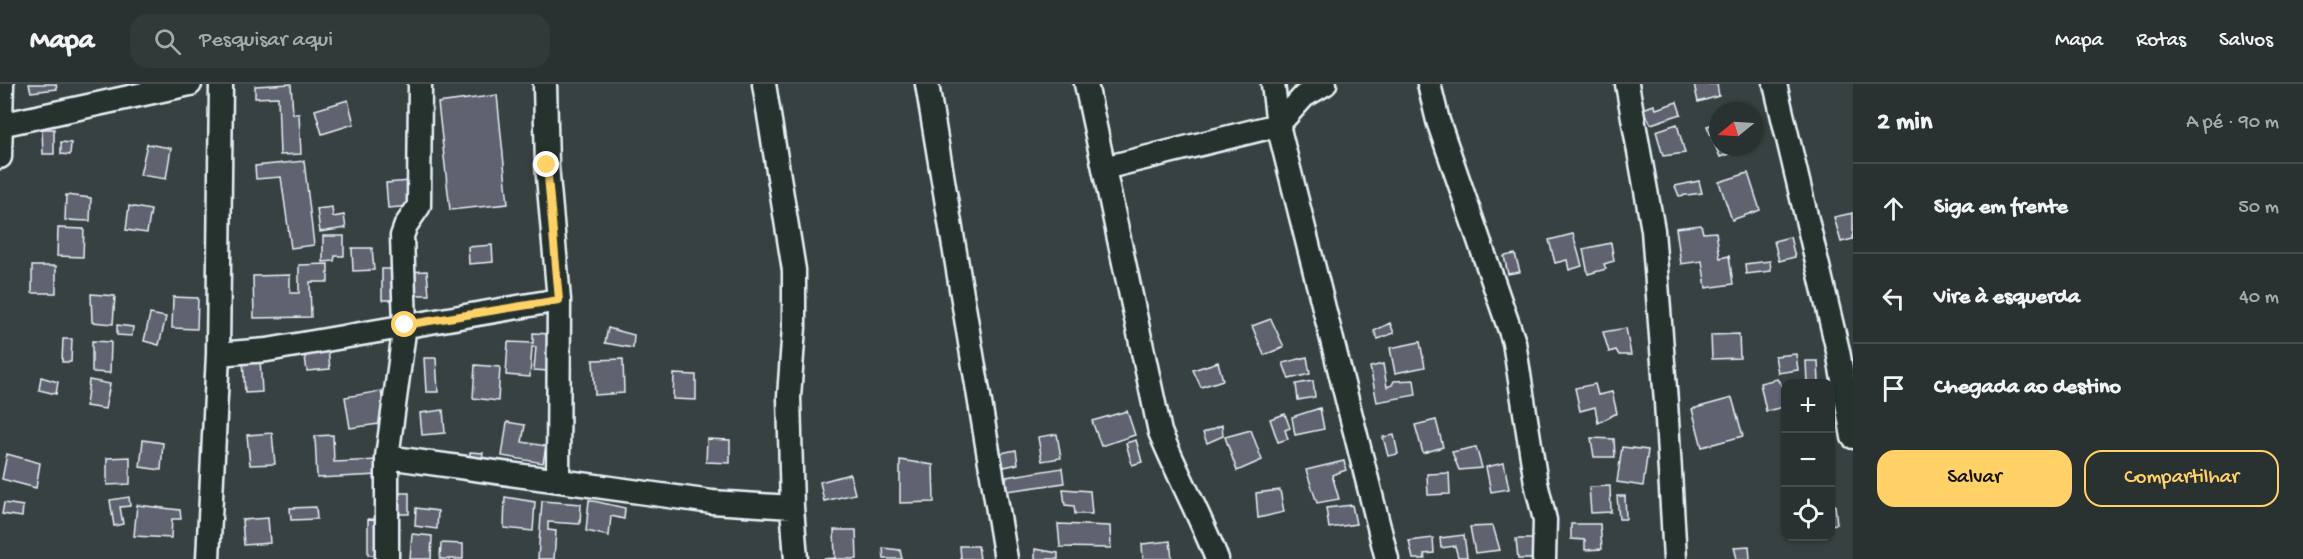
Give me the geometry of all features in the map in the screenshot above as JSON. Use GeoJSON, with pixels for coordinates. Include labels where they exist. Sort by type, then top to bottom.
{"type":"FeatureCollection","features":[{"type":"Feature","properties":{"kind":"street"},"geometry":{"type":"LineString","coordinates":[[0,157],[2,84]]}},
{"type":"Feature","properties":{"kind":"street"},"geometry":{"type":"LineString","coordinates":[[1,125],[190,84]]}},
{"type":"Feature","properties":{"kind":"street"},"geometry":{"type":"LineString","coordinates":[[208,559],[218,354],[221,84]]}},
{"type":"Feature","properties":{"kind":"street"},"geometry":{"type":"LineString","coordinates":[[387,559],[387,457],[405,325],[402,236],[406,225],[419,206],[420,84]]}},
{"type":"Feature","properties":{"kind":"street"},"geometry":{"type":"LineString","coordinates":[[545,84],[547,165],[559,300],[558,480]]}},
{"type":"Feature","properties":{"kind":"street"},"geometry":{"type":"LineString","coordinates":[[764,84],[794,270],[794,327],[789,397],[796,559]]}},
{"type":"Feature","properties":{"kind":"street"},"geometry":{"type":"LineString","coordinates":[[927,84],[1006,559]]}},
{"type":"Feature","properties":{"kind":"street"},"geometry":{"type":"LineString","coordinates":[[1086,84],[1160,432],[1179,477],[1199,514],[1217,559]]}},
{"type":"Feature","properties":{"kind":"street"},"geometry":{"type":"LineString","coordinates":[[1273,84],[1278,125],[1387,559]]}},
{"type":"Feature","properties":{"kind":"street"},"geometry":{"type":"LineString","coordinates":[[1104,168],[1278,125],[1304,96],[1325,84]]}},
{"type":"Feature","properties":{"kind":"street"},"geometry":{"type":"LineString","coordinates":[[1429,84],[1438,121],[1514,342],[1536,483],[1545,520],[1544,559]]}},
{"type":"Feature","properties":{"kind":"street"},"geometry":{"type":"LineString","coordinates":[[1627,84],[1653,230],[1675,559]]}},
{"type":"Feature","properties":{"kind":"street"},"geometry":{"type":"LineString","coordinates":[[1775,84],[1838,351],[1853,437]]}},
{"type":"Feature","properties":{"kind":"street"},"geometry":{"type":"LineString","coordinates":[[218,354],[267,350],[559,300]]}},
{"type":"Feature","properties":{"kind":"street"},"geometry":{"type":"LineString","coordinates":[[387,457],[712,502],[792,507]]}},
{"type":"Feature","properties":{"kind":"building"},"geometry":{"type":"Polygon","coordinates":[[[29,84],[56,84],[57,89],[31,92],[29,84]]]}},
{"type":"Feature","properties":{"kind":"building"},"geometry":{"type":"Polygon","coordinates":[[[291,84],[293,114],[299,114],[301,154],[280,155],[278,97],[255,98],[255,86],[291,84]]]}},
{"type":"Feature","properties":{"kind":"building"},"geometry":{"type":"Polygon","coordinates":[[[1694,84],[1717,84],[1719,96],[1698,102],[1694,84]]]}},
{"type":"Feature","properties":{"kind":"building"},"geometry":{"type":"Polygon","coordinates":[[[497,95],[508,204],[450,210],[438,103],[497,95]]]}},
{"type":"Feature","properties":{"kind":"building"},"geometry":{"type":"Polygon","coordinates":[[[348,100],[354,124],[322,134],[315,110],[348,100]]]}},
{"type":"Feature","properties":{"kind":"building"},"geometry":{"type":"Polygon","coordinates":[[[1677,102],[1681,114],[1651,124],[1643,109],[1654,105],[1656,109],[1677,102]]]}},
{"type":"Feature","properties":{"kind":"building"},"geometry":{"type":"Polygon","coordinates":[[[1677,124],[1685,153],[1663,156],[1656,131],[1677,124]]]}},
{"type":"Feature","properties":{"kind":"building"},"geometry":{"type":"Polygon","coordinates":[[[42,129],[54,129],[54,154],[43,154],[42,129]]]}},
{"type":"Feature","properties":{"kind":"building"},"geometry":{"type":"Polygon","coordinates":[[[61,142],[71,143],[70,155],[61,154],[61,142]]]}},
{"type":"Feature","properties":{"kind":"building"},"geometry":{"type":"Polygon","coordinates":[[[147,144],[171,148],[166,179],[140,175],[147,144]]]}},
{"type":"Feature","properties":{"kind":"building"},"geometry":{"type":"Polygon","coordinates":[[[304,161],[314,245],[291,248],[281,177],[256,179],[255,166],[304,161]]]}},
{"type":"Feature","properties":{"kind":"building"},"geometry":{"type":"Polygon","coordinates":[[[1748,173],[1760,210],[1732,220],[1719,182],[1748,173]]]}},
{"type":"Feature","properties":{"kind":"building"},"geometry":{"type":"Polygon","coordinates":[[[410,181],[412,206],[388,208],[386,183],[410,181]]]}},
{"type":"Feature","properties":{"kind":"building"},"geometry":{"type":"Polygon","coordinates":[[[1699,181],[1702,193],[1679,196],[1675,186],[1699,181]]]}},
{"type":"Feature","properties":{"kind":"building"},"geometry":{"type":"Polygon","coordinates":[[[66,195],[91,198],[90,221],[65,220],[66,195]]]}},
{"type":"Feature","properties":{"kind":"building"},"geometry":{"type":"Polygon","coordinates":[[[129,206],[151,210],[147,233],[126,230],[129,206]]]}},
{"type":"Feature","properties":{"kind":"building"},"geometry":{"type":"Polygon","coordinates":[[[332,207],[333,217],[344,215],[346,228],[320,232],[317,209],[332,207]]]}},
{"type":"Feature","properties":{"kind":"building"},"geometry":{"type":"Polygon","coordinates":[[[1853,213],[1853,239],[1841,242],[1834,217],[1853,213]]]}},
{"type":"Feature","properties":{"kind":"building"},"geometry":{"type":"Polygon","coordinates":[[[1701,225],[1703,233],[1716,232],[1720,258],[1729,256],[1733,284],[1706,288],[1702,261],[1681,264],[1676,228],[1701,225]]]}},
{"type":"Feature","properties":{"kind":"building"},"geometry":{"type":"Polygon","coordinates":[[[58,228],[84,229],[83,257],[57,256],[58,228]]]}},
{"type":"Feature","properties":{"kind":"building"},"geometry":{"type":"Polygon","coordinates":[[[1573,234],[1582,266],[1569,270],[1567,260],[1555,263],[1549,240],[1573,234]]]}},
{"type":"Feature","properties":{"kind":"building"},"geometry":{"type":"Polygon","coordinates":[[[323,236],[344,236],[344,256],[335,256],[334,261],[323,262],[323,236]]]}},
{"type":"Feature","properties":{"kind":"building"},"geometry":{"type":"Polygon","coordinates":[[[1790,237],[1795,257],[1779,261],[1774,241],[1790,237]]]}},
{"type":"Feature","properties":{"kind":"building"},"geometry":{"type":"Polygon","coordinates":[[[1611,243],[1614,261],[1604,264],[1606,269],[1588,274],[1583,249],[1611,243]]]}},
{"type":"Feature","properties":{"kind":"building"},"geometry":{"type":"Polygon","coordinates":[[[492,245],[493,262],[469,264],[468,247],[492,245]]]}},
{"type":"Feature","properties":{"kind":"building"},"geometry":{"type":"Polygon","coordinates":[[[352,248],[372,248],[374,270],[353,271],[352,248]]]}},
{"type":"Feature","properties":{"kind":"building"},"geometry":{"type":"Polygon","coordinates":[[[1515,254],[1520,272],[1508,274],[1504,256],[1515,254]]]}},
{"type":"Feature","properties":{"kind":"building"},"geometry":{"type":"Polygon","coordinates":[[[1770,261],[1771,271],[1746,274],[1745,264],[1770,261]]]}},
{"type":"Feature","properties":{"kind":"building"},"geometry":{"type":"Polygon","coordinates":[[[328,264],[328,282],[310,282],[311,317],[254,318],[253,276],[290,275],[290,293],[299,293],[299,265],[328,264]]]}},
{"type":"Feature","properties":{"kind":"building"},"geometry":{"type":"Polygon","coordinates":[[[32,266],[56,266],[56,293],[32,293],[32,266]]]}},
{"type":"Feature","properties":{"kind":"building"},"geometry":{"type":"Polygon","coordinates":[[[382,269],[399,269],[399,300],[382,300],[382,269]]]}},
{"type":"Feature","properties":{"kind":"building"},"geometry":{"type":"Polygon","coordinates":[[[427,271],[429,295],[407,295],[406,272],[427,271]]]}},
{"type":"Feature","properties":{"kind":"building"},"geometry":{"type":"Polygon","coordinates":[[[91,294],[115,296],[113,324],[92,322],[91,294]]]}},
{"type":"Feature","properties":{"kind":"building"},"geometry":{"type":"Polygon","coordinates":[[[173,297],[198,298],[197,329],[172,328],[173,297]]]}},
{"type":"Feature","properties":{"kind":"building"},"geometry":{"type":"Polygon","coordinates":[[[150,314],[166,317],[159,345],[144,341],[150,314]]]}},
{"type":"Feature","properties":{"kind":"building"},"geometry":{"type":"Polygon","coordinates":[[[1271,319],[1284,347],[1264,355],[1252,326],[1271,319]]]}},
{"type":"Feature","properties":{"kind":"building"},"geometry":{"type":"Polygon","coordinates":[[[1390,323],[1394,333],[1378,339],[1374,331],[1390,323]]]}},
{"type":"Feature","properties":{"kind":"building"},"geometry":{"type":"Polygon","coordinates":[[[117,325],[133,327],[132,336],[117,335],[117,325]]]}},
{"type":"Feature","properties":{"kind":"building"},"geometry":{"type":"Polygon","coordinates":[[[608,328],[634,335],[633,348],[605,343],[608,328]]]}},
{"type":"Feature","properties":{"kind":"building"},"geometry":{"type":"Polygon","coordinates":[[[1626,328],[1631,355],[1619,355],[1616,350],[1609,352],[1603,332],[1626,328]]]}},
{"type":"Feature","properties":{"kind":"building"},"geometry":{"type":"Polygon","coordinates":[[[533,333],[550,334],[548,371],[534,370],[536,347],[532,347],[530,377],[506,375],[508,342],[533,343],[533,333]]]}},
{"type":"Feature","properties":{"kind":"building"},"geometry":{"type":"Polygon","coordinates":[[[1739,334],[1740,358],[1712,359],[1711,335],[1739,334]]]}},
{"type":"Feature","properties":{"kind":"building"},"geometry":{"type":"Polygon","coordinates":[[[63,339],[72,339],[71,362],[62,362],[63,339]]]}},
{"type":"Feature","properties":{"kind":"building"},"geometry":{"type":"Polygon","coordinates":[[[92,341],[111,342],[110,373],[92,372],[92,341]]]}},
{"type":"Feature","properties":{"kind":"building"},"geometry":{"type":"Polygon","coordinates":[[[1420,342],[1425,367],[1395,373],[1390,348],[1420,342]]]}},
{"type":"Feature","properties":{"kind":"building"},"geometry":{"type":"Polygon","coordinates":[[[328,348],[330,369],[307,371],[304,350],[328,348]]]}},
{"type":"Feature","properties":{"kind":"building"},"geometry":{"type":"Polygon","coordinates":[[[1796,354],[1798,370],[1778,373],[1775,356],[1796,354]]]}},
{"type":"Feature","properties":{"kind":"building"},"geometry":{"type":"Polygon","coordinates":[[[1307,357],[1310,374],[1289,379],[1283,363],[1307,357]]]}},
{"type":"Feature","properties":{"kind":"building"},"geometry":{"type":"Polygon","coordinates":[[[424,358],[436,358],[438,392],[426,392],[424,358]]]}},
{"type":"Feature","properties":{"kind":"building"},"geometry":{"type":"Polygon","coordinates":[[[260,359],[262,392],[245,393],[243,360],[260,359]]]}},
{"type":"Feature","properties":{"kind":"building"},"geometry":{"type":"Polygon","coordinates":[[[623,359],[624,393],[595,395],[593,360],[623,359]]]}},
{"type":"Feature","properties":{"kind":"building"},"geometry":{"type":"Polygon","coordinates":[[[1806,361],[1818,361],[1819,379],[1807,379],[1806,361]]]}},
{"type":"Feature","properties":{"kind":"building"},"geometry":{"type":"Polygon","coordinates":[[[1218,362],[1223,380],[1201,387],[1193,370],[1218,362]]]}},
{"type":"Feature","properties":{"kind":"building"},"geometry":{"type":"Polygon","coordinates":[[[1383,364],[1387,387],[1394,381],[1414,380],[1416,395],[1377,402],[1370,367],[1383,364]]]}},
{"type":"Feature","properties":{"kind":"building"},"geometry":{"type":"Polygon","coordinates":[[[475,365],[500,367],[498,401],[473,398],[475,365]]]}},
{"type":"Feature","properties":{"kind":"building"},"geometry":{"type":"Polygon","coordinates":[[[674,374],[696,375],[696,400],[673,399],[674,374]]]}},
{"type":"Feature","properties":{"kind":"building"},"geometry":{"type":"Polygon","coordinates":[[[41,377],[58,382],[56,394],[39,390],[41,377]]]}},
{"type":"Feature","properties":{"kind":"building"},"geometry":{"type":"Polygon","coordinates":[[[1777,379],[1781,385],[1781,408],[1766,411],[1760,383],[1777,379]]]}},
{"type":"Feature","properties":{"kind":"building"},"geometry":{"type":"Polygon","coordinates":[[[89,380],[110,384],[105,409],[86,406],[89,380]]]}},
{"type":"Feature","properties":{"kind":"building"},"geometry":{"type":"Polygon","coordinates":[[[1313,381],[1315,397],[1298,400],[1296,384],[1313,381]]]}},
{"type":"Feature","properties":{"kind":"building"},"geometry":{"type":"Polygon","coordinates":[[[1595,384],[1598,395],[1612,392],[1617,413],[1598,423],[1595,407],[1580,411],[1575,388],[1595,384]]]}},
{"type":"Feature","properties":{"kind":"building"},"geometry":{"type":"Polygon","coordinates":[[[381,391],[386,423],[350,428],[345,397],[381,391]]]}},
{"type":"Feature","properties":{"kind":"building"},"geometry":{"type":"Polygon","coordinates":[[[1732,398],[1743,436],[1702,447],[1692,409],[1732,398]]]}},
{"type":"Feature","properties":{"kind":"building"},"geometry":{"type":"Polygon","coordinates":[[[1320,408],[1324,429],[1295,435],[1292,417],[1320,408]]]}},
{"type":"Feature","properties":{"kind":"building"},"geometry":{"type":"Polygon","coordinates":[[[443,410],[445,433],[422,435],[420,413],[443,410]]]}},
{"type":"Feature","properties":{"kind":"building"},"geometry":{"type":"Polygon","coordinates":[[[1127,411],[1135,435],[1101,446],[1092,421],[1127,411]]]}},
{"type":"Feature","properties":{"kind":"building"},"geometry":{"type":"Polygon","coordinates":[[[1285,414],[1290,428],[1285,430],[1288,439],[1278,442],[1270,419],[1285,414]]]}},
{"type":"Feature","properties":{"kind":"building"},"geometry":{"type":"Polygon","coordinates":[[[1436,420],[1443,447],[1423,453],[1415,425],[1436,420]]]}},
{"type":"Feature","properties":{"kind":"building"},"geometry":{"type":"Polygon","coordinates":[[[507,422],[525,425],[522,442],[546,446],[543,463],[502,456],[507,422]]]}},
{"type":"Feature","properties":{"kind":"building"},"geometry":{"type":"Polygon","coordinates":[[[1222,425],[1223,436],[1207,443],[1203,433],[1222,425]]]}},
{"type":"Feature","properties":{"kind":"building"},"geometry":{"type":"Polygon","coordinates":[[[1251,430],[1262,460],[1237,471],[1225,437],[1251,430]]]}},
{"type":"Feature","properties":{"kind":"building"},"geometry":{"type":"Polygon","coordinates":[[[272,433],[275,464],[250,465],[247,435],[272,433]]]}},
{"type":"Feature","properties":{"kind":"building"},"geometry":{"type":"Polygon","coordinates":[[[1057,434],[1061,458],[1042,461],[1038,437],[1057,434]]]}},
{"type":"Feature","properties":{"kind":"building"},"geometry":{"type":"Polygon","coordinates":[[[333,435],[334,462],[378,460],[379,475],[317,478],[315,436],[333,435]]]}},
{"type":"Feature","properties":{"kind":"building"},"geometry":{"type":"Polygon","coordinates":[[[1394,435],[1398,454],[1388,456],[1383,437],[1394,435]]]}},
{"type":"Feature","properties":{"kind":"building"},"geometry":{"type":"Polygon","coordinates":[[[1591,438],[1614,439],[1615,457],[1594,457],[1591,438]]]}},
{"type":"Feature","properties":{"kind":"building"},"geometry":{"type":"Polygon","coordinates":[[[707,439],[730,440],[730,463],[706,462],[707,439]]]}},
{"type":"Feature","properties":{"kind":"building"},"geometry":{"type":"Polygon","coordinates":[[[143,440],[163,443],[161,470],[140,467],[143,440]]]}},
{"type":"Feature","properties":{"kind":"building"},"geometry":{"type":"Polygon","coordinates":[[[1136,440],[1142,462],[1132,465],[1126,443],[1136,440]]]}},
{"type":"Feature","properties":{"kind":"building"},"geometry":{"type":"Polygon","coordinates":[[[1476,447],[1482,468],[1459,470],[1452,452],[1476,447]]]}},
{"type":"Feature","properties":{"kind":"building"},"geometry":{"type":"Polygon","coordinates":[[[1622,447],[1648,450],[1643,486],[1617,482],[1622,447]]]}},
{"type":"Feature","properties":{"kind":"building"},"geometry":{"type":"Polygon","coordinates":[[[1016,450],[1018,464],[1004,467],[1001,453],[1016,450]]]}},
{"type":"Feature","properties":{"kind":"building"},"geometry":{"type":"Polygon","coordinates":[[[470,452],[483,453],[481,467],[469,466],[470,452]]]}},
{"type":"Feature","properties":{"kind":"building"},"geometry":{"type":"Polygon","coordinates":[[[7,454],[40,463],[36,488],[2,479],[7,454]]]}},
{"type":"Feature","properties":{"kind":"building"},"geometry":{"type":"Polygon","coordinates":[[[130,457],[130,484],[107,485],[107,458],[130,457]]]}},
{"type":"Feature","properties":{"kind":"building"},"geometry":{"type":"Polygon","coordinates":[[[900,460],[933,465],[934,502],[900,503],[900,460]]]}},
{"type":"Feature","properties":{"kind":"building"},"geometry":{"type":"Polygon","coordinates":[[[1344,461],[1346,470],[1332,475],[1339,499],[1317,503],[1306,470],[1344,461]]]}},
{"type":"Feature","properties":{"kind":"building"},"geometry":{"type":"Polygon","coordinates":[[[1504,463],[1509,489],[1491,492],[1486,467],[1504,463]]]}},
{"type":"Feature","properties":{"kind":"building"},"geometry":{"type":"Polygon","coordinates":[[[1062,468],[1064,483],[1007,491],[1006,477],[1062,468]]]}},
{"type":"Feature","properties":{"kind":"building"},"geometry":{"type":"Polygon","coordinates":[[[1449,473],[1450,494],[1428,495],[1427,474],[1449,473]]]}},
{"type":"Feature","properties":{"kind":"building"},"geometry":{"type":"Polygon","coordinates":[[[850,474],[855,494],[824,501],[820,482],[850,474]]]}},
{"type":"Feature","properties":{"kind":"building"},"geometry":{"type":"Polygon","coordinates":[[[1610,486],[1611,512],[1591,513],[1589,487],[1610,486]]]}},
{"type":"Feature","properties":{"kind":"building"},"geometry":{"type":"Polygon","coordinates":[[[1063,489],[1090,491],[1092,514],[1075,514],[1074,506],[1065,505],[1063,489]]]}},
{"type":"Feature","properties":{"kind":"building"},"geometry":{"type":"Polygon","coordinates":[[[1280,490],[1284,512],[1258,518],[1256,493],[1280,490]]]}},
{"type":"Feature","properties":{"kind":"building"},"geometry":{"type":"Polygon","coordinates":[[[389,493],[409,493],[409,514],[389,514],[389,493]]]}},
{"type":"Feature","properties":{"kind":"building"},"geometry":{"type":"Polygon","coordinates":[[[1617,496],[1625,496],[1626,519],[1619,519],[1617,496]]]}},
{"type":"Feature","properties":{"kind":"building"},"geometry":{"type":"Polygon","coordinates":[[[129,497],[130,506],[120,507],[123,524],[114,526],[110,500],[129,497]]]}},
{"type":"Feature","properties":{"kind":"building"},"geometry":{"type":"Polygon","coordinates":[[[505,497],[535,502],[533,531],[504,528],[505,497]]]}},
{"type":"Feature","properties":{"kind":"building"},"geometry":{"type":"Polygon","coordinates":[[[589,500],[625,508],[624,519],[611,516],[609,536],[586,531],[589,500]]]}},
{"type":"Feature","properties":{"kind":"building"},"geometry":{"type":"Polygon","coordinates":[[[542,501],[581,504],[580,524],[548,522],[548,530],[556,531],[554,559],[538,559],[542,501]]]}},
{"type":"Feature","properties":{"kind":"building"},"geometry":{"type":"Polygon","coordinates":[[[4,503],[23,506],[22,517],[2,514],[4,503]]]}},
{"type":"Feature","properties":{"kind":"building"},"geometry":{"type":"Polygon","coordinates":[[[137,505],[180,510],[181,519],[172,519],[171,538],[134,536],[137,505]]]}},
{"type":"Feature","properties":{"kind":"building"},"geometry":{"type":"Polygon","coordinates":[[[1352,505],[1356,524],[1329,528],[1326,508],[1352,505]]]}},
{"type":"Feature","properties":{"kind":"building"},"geometry":{"type":"Polygon","coordinates":[[[316,507],[317,519],[291,520],[290,508],[316,507]]]}},
{"type":"Feature","properties":{"kind":"building"},"geometry":{"type":"Polygon","coordinates":[[[416,508],[438,511],[437,529],[415,526],[416,508]]]}},
{"type":"Feature","properties":{"kind":"building"},"geometry":{"type":"Polygon","coordinates":[[[268,518],[270,543],[244,545],[242,520],[268,518]]]}},
{"type":"Feature","properties":{"kind":"building"},"geometry":{"type":"Polygon","coordinates":[[[368,519],[382,520],[381,555],[368,555],[368,519]]]}},
{"type":"Feature","properties":{"kind":"building"},"geometry":{"type":"Polygon","coordinates":[[[1058,524],[1110,526],[1111,548],[1060,547],[1058,524]]]}},
{"type":"Feature","properties":{"kind":"building"},"geometry":{"type":"Polygon","coordinates":[[[1571,524],[1600,524],[1602,549],[1585,550],[1585,540],[1571,539],[1571,524]]]}},
{"type":"Feature","properties":{"kind":"building"},"geometry":{"type":"Polygon","coordinates":[[[1493,526],[1500,550],[1475,553],[1470,527],[1493,526]]]}},
{"type":"Feature","properties":{"kind":"building"},"geometry":{"type":"Polygon","coordinates":[[[834,530],[856,530],[857,559],[823,559],[835,558],[834,530]]]}},
{"type":"Feature","properties":{"kind":"building"},"geometry":{"type":"Polygon","coordinates":[[[412,534],[432,536],[431,559],[410,559],[412,534]]]}},
{"type":"Feature","properties":{"kind":"building"},"geometry":{"type":"Polygon","coordinates":[[[1464,535],[1467,557],[1458,557],[1455,546],[1441,548],[1440,538],[1464,535]]]}},
{"type":"Feature","properties":{"kind":"building"},"geometry":{"type":"Polygon","coordinates":[[[1433,538],[1434,553],[1424,554],[1425,559],[1413,559],[1409,541],[1433,538]]]}},
{"type":"Feature","properties":{"kind":"building"},"geometry":{"type":"Polygon","coordinates":[[[1516,539],[1535,539],[1536,559],[1518,559],[1516,539]]]}},
{"type":"Feature","properties":{"kind":"building"},"geometry":{"type":"Polygon","coordinates":[[[1170,541],[1172,559],[1143,559],[1142,544],[1170,541]]]}},
{"type":"Feature","properties":{"kind":"building"},"geometry":{"type":"Polygon","coordinates":[[[441,543],[463,544],[463,559],[440,559],[441,543]]]}},
{"type":"Feature","properties":{"kind":"building"},"geometry":{"type":"Polygon","coordinates":[[[960,546],[978,546],[980,559],[961,559],[960,546]]]}},
{"type":"Feature","properties":{"kind":"building"},"geometry":{"type":"Polygon","coordinates":[[[1749,546],[1750,559],[1737,559],[1734,547],[1749,546]]]}},
{"type":"Feature","properties":{"kind":"building"},"geometry":{"type":"Polygon","coordinates":[[[883,548],[900,550],[902,559],[884,559],[883,548]]]}},
{"type":"Feature","properties":{"kind":"building"},"geometry":{"type":"Polygon","coordinates":[[[1035,549],[1058,553],[1058,559],[1035,559],[1035,549]]]}},
{"type":"Feature","properties":{"kind":"route"},"geometry":{"type":"LineString","coordinates":[[405,325],[559,300],[547,165]]}}]}
